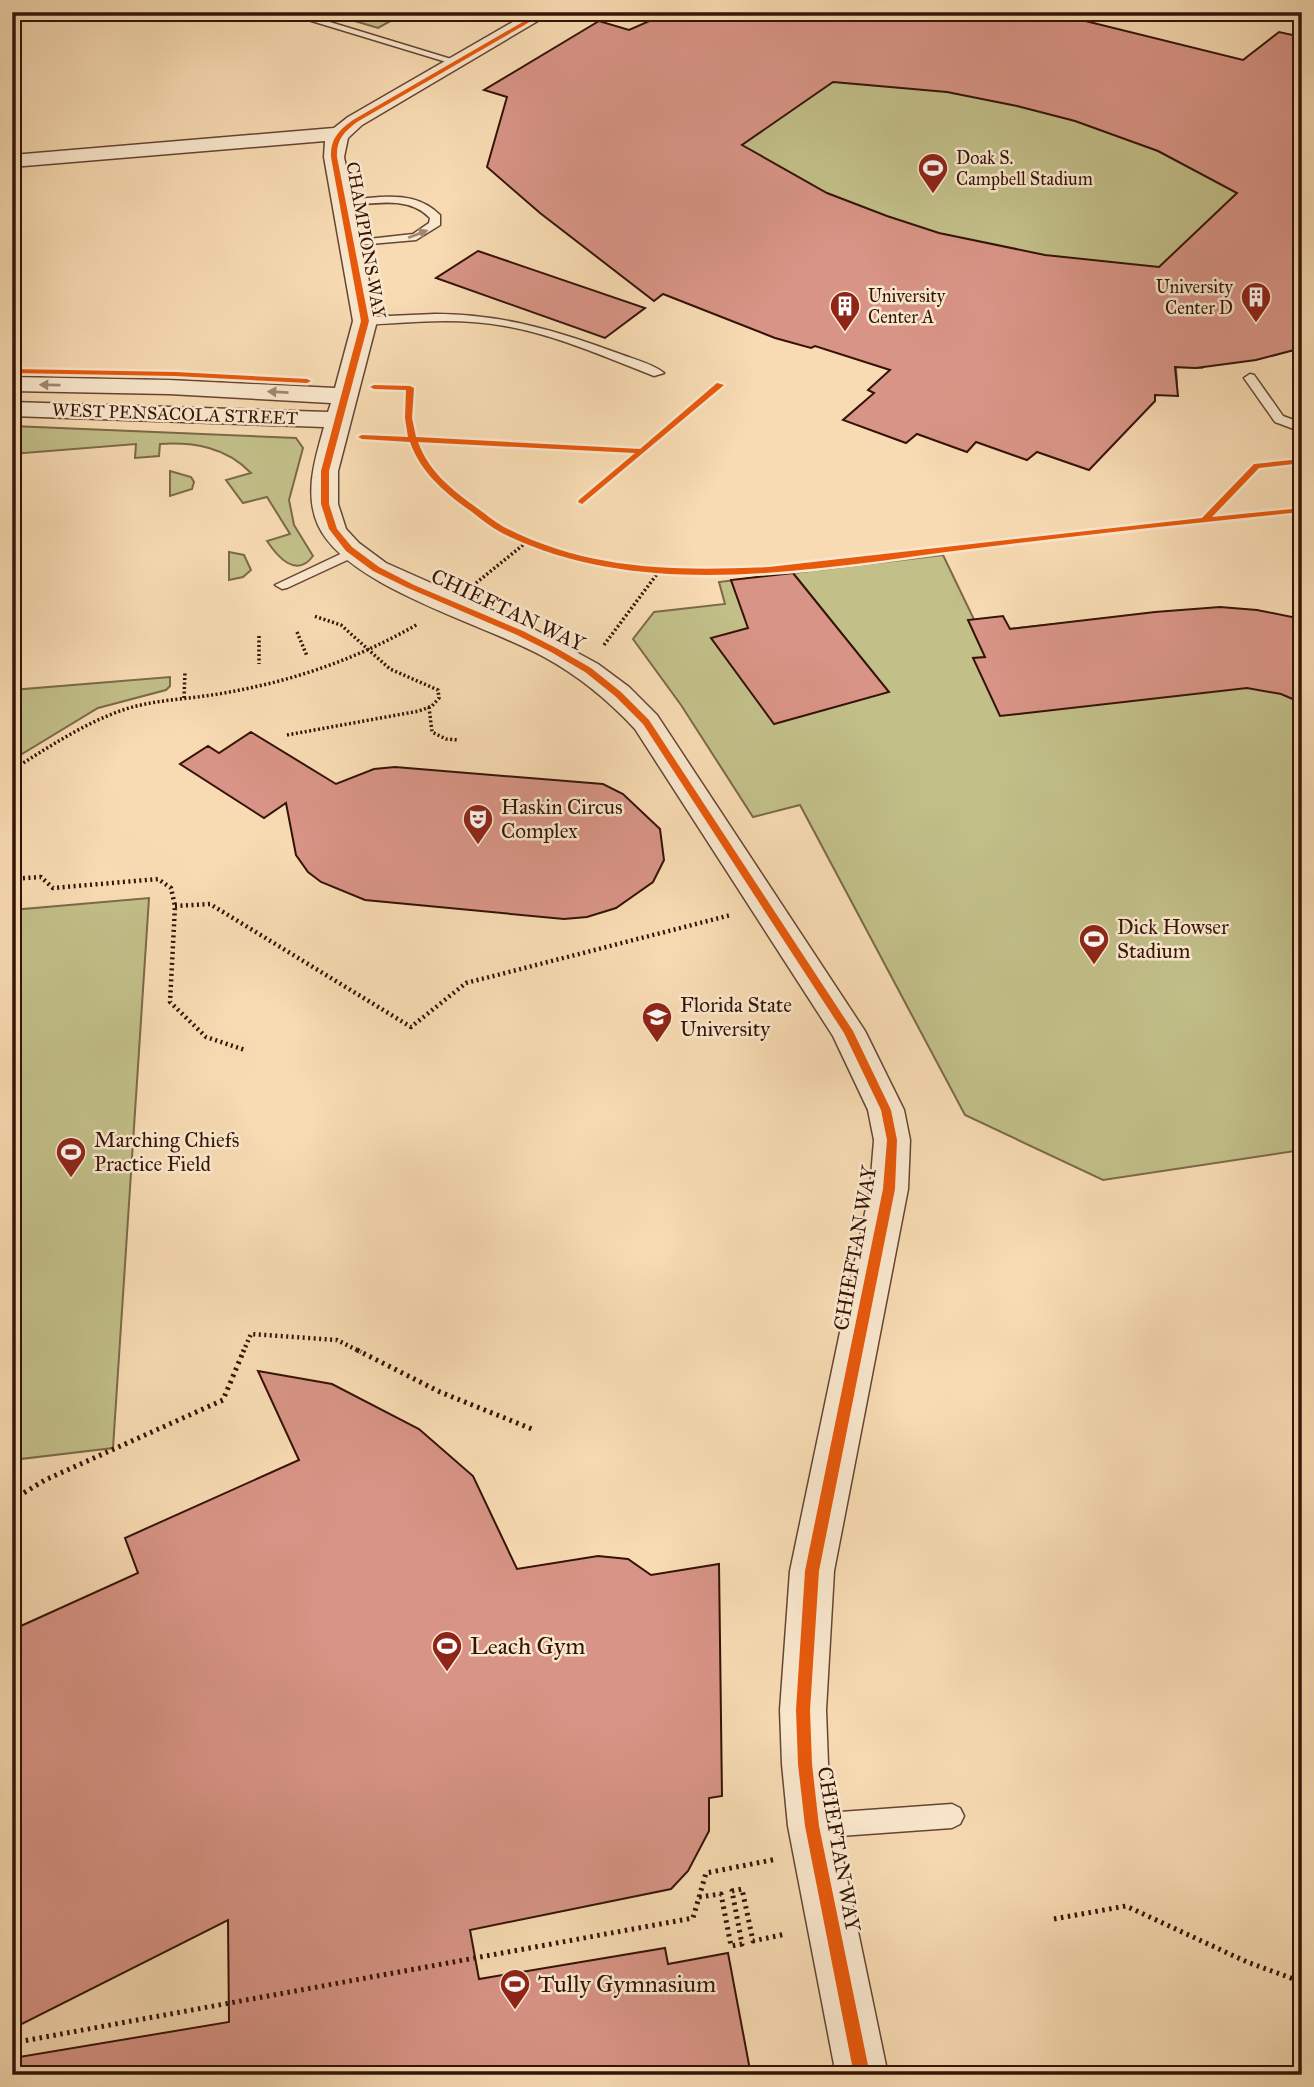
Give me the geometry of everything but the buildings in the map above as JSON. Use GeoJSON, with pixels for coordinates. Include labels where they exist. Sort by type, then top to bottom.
{"type":"FeatureCollection","features":[{"type":"Feature","properties":{"kind":"street","name":"CHAMPIONS WAY"},"geometry":{"type":"LineString","coordinates":[[342,408],[366,321],[333,148],[338,134],[355,121],[544,12]]}},
{"type":"Feature","properties":{"kind":"street"},"geometry":{"type":"LineString","coordinates":[[12,161],[338,134]]}},
{"type":"Feature","properties":{"kind":"street","name":"WEST PENSACOLA STREET"},"geometry":{"type":"LineString","coordinates":[[12,384],[342,408]]}},
{"type":"Feature","properties":{"kind":"street","name":"WEST PENSACOLA STREET"},"geometry":{"type":"LineString","coordinates":[[12,409],[342,408]]}},
{"type":"Feature","properties":{"kind":"street","name":"CHIEFTAN WAY"},"geometry":{"type":"LineString","coordinates":[[342,408],[325,471],[323,495],[331,527],[351,552],[406,585],[579,662],[626,699],[646,722],[848,1031],[886,1110],[892,1140],[889,1189],[812,1571],[803,1710],[805,1764],[812,1826],[862,2075]]}},
{"type":"Feature","properties":{"kind":"lane"},"geometry":{"type":"LineString","coordinates":[[286,12],[456,62]]}},
{"type":"Feature","properties":{"kind":"lane"},"geometry":{"type":"LineString","coordinates":[[1289,12],[1302,15]]}},
{"type":"Feature","properties":{"kind":"lane"},"geometry":{"type":"LineString","coordinates":[[344,203],[409,200],[431,210],[436,217],[429,231],[416,237],[351,244]]}},
{"type":"Feature","properties":{"kind":"lane"},"geometry":{"type":"LineString","coordinates":[[366,321],[460,317],[506,322],[571,341],[658,373]]}},
{"type":"Feature","properties":{"kind":"lane"},"geometry":{"type":"LineString","coordinates":[[1250,378],[1279,419],[1302,428]]}},
{"type":"Feature","properties":{"kind":"lane"},"geometry":{"type":"LineString","coordinates":[[282,585],[351,552]]}},
{"type":"Feature","properties":{"kind":"lane"},"geometry":{"type":"LineString","coordinates":[[812,1826],[952,1816]]}},
{"type":"Feature","properties":{"kind":"path"},"geometry":{"type":"LineString","coordinates":[[467,590],[527,541]]}},
{"type":"Feature","properties":{"kind":"path"},"geometry":{"type":"LineString","coordinates":[[600,650],[660,570]]}},
{"type":"Feature","properties":{"kind":"path"},"geometry":{"type":"LineString","coordinates":[[287,735],[429,707],[439,698],[438,690],[390,669],[341,625],[314,616]]}},
{"type":"Feature","properties":{"kind":"path"},"geometry":{"type":"LineString","coordinates":[[12,770],[94,720],[145,704],[278,682],[368,651],[389,642],[419,623]]}},
{"type":"Feature","properties":{"kind":"path"},"geometry":{"type":"LineString","coordinates":[[298,632],[307,656]]}},
{"type":"Feature","properties":{"kind":"path"},"geometry":{"type":"LineString","coordinates":[[259,636],[259,664]]}},
{"type":"Feature","properties":{"kind":"path"},"geometry":{"type":"LineString","coordinates":[[184,698],[185,671]]}},
{"type":"Feature","properties":{"kind":"path"},"geometry":{"type":"LineString","coordinates":[[429,707],[432,732],[446,740],[459,740]]}},
{"type":"Feature","properties":{"kind":"path"},"geometry":{"type":"LineString","coordinates":[[12,879],[41,877],[53,888],[158,879],[171,888],[175,906],[170,1002],[206,1037],[245,1050]]}},
{"type":"Feature","properties":{"kind":"path"},"geometry":{"type":"LineString","coordinates":[[175,906],[210,904],[411,1027],[466,983],[743,912]]}},
{"type":"Feature","properties":{"kind":"path"},"geometry":{"type":"LineString","coordinates":[[12,1500],[45,1480],[223,1400],[251,1334],[337,1340],[440,1392],[532,1429]]}},
{"type":"Feature","properties":{"kind":"path"},"geometry":{"type":"LineString","coordinates":[[12,2043],[692,1918],[706,1873],[778,1859]]}},
{"type":"Feature","properties":{"kind":"path"},"geometry":{"type":"LineString","coordinates":[[699,1897],[721,1894],[731,1946],[742,1944],[732,1891],[742,1889],[753,1941],[786,1934]]}},
{"type":"Feature","properties":{"kind":"path"},"geometry":{"type":"LineString","coordinates":[[1054,1919],[1126,1906],[1247,1962],[1302,1982]]}},
{"type":"Feature","properties":{"kind":"shaded area"},"geometry":{"type":"Polygon","coordinates":[[[324,12],[407,12],[378,28],[324,12]]]}},
{"type":"Feature","properties":{"kind":"shaded area","name":"Doak S. Campbell Stadium"},"geometry":{"type":"Polygon","coordinates":[[[667,39],[1284,103],[1184,326],[1202,368],[1176,367],[1177,383],[537,128],[667,39]]]}},
{"type":"Feature","properties":{"kind":"shaded area"},"geometry":{"type":"Polygon","coordinates":[[[12,426],[296,438],[303,448],[289,500],[294,525],[313,556],[307,563],[294,565],[287,563],[276,553],[267,541],[290,534],[267,497],[243,503],[226,480],[251,473],[220,452],[197,445],[160,444],[159,456],[135,458],[136,444],[12,454],[12,426]]]}},
{"type":"Feature","properties":{"kind":"shaded area"},"geometry":{"type":"Polygon","coordinates":[[[170,471],[191,477],[194,482],[192,489],[170,496],[170,471]]]}},
{"type":"Feature","properties":{"kind":"shaded area"},"geometry":{"type":"Polygon","coordinates":[[[229,552],[244,555],[251,570],[243,577],[229,580],[229,552]]]}},
{"type":"Feature","properties":{"kind":"shaded area","name":"Dick Howser Stadium"},"geometry":{"type":"Polygon","coordinates":[[[943,555],[980,632],[1185,610],[1302,619],[1302,1150],[1103,1180],[965,1115],[800,805],[753,817],[681,705],[633,639],[654,612],[725,604],[719,582],[943,555]]]}},
{"type":"Feature","properties":{"kind":"shaded area"},"geometry":{"type":"Polygon","coordinates":[[[170,677],[170,686],[166,690],[98,708],[12,760],[12,690],[170,677]]]}},
{"type":"Feature","properties":{"kind":"shaded area","name":"Marching Chiefs Practice Field"},"geometry":{"type":"Polygon","coordinates":[[[149,898],[113,1448],[12,1460],[12,910],[149,898]]]}},
{"type":"Feature","properties":{"kind":"cycle path"},"geometry":{"type":"LineString","coordinates":[[544,12],[355,121],[336,140],[334,157],[365,321],[325,471],[325,504],[333,529],[361,559],[411,586],[555,650],[588,670],[618,694],[646,722],[848,1031],[886,1110],[892,1140],[889,1189],[812,1571],[803,1710],[805,1764],[812,1826],[862,2075]]}},
{"type":"Feature","properties":{"kind":"cycle path"},"geometry":{"type":"LineString","coordinates":[[12,371],[175,374],[307,381]]}},
{"type":"Feature","properties":{"kind":"cycle path"},"geometry":{"type":"LineString","coordinates":[[582,502],[720,385]]}},
{"type":"Feature","properties":{"kind":"cycle path"},"geometry":{"type":"LineString","coordinates":[[374,387],[410,388],[408,418],[415,445],[429,470],[449,492],[503,530],[564,555],[630,568],[699,572],[769,570],[1302,510]]}},
{"type":"Feature","properties":{"kind":"cycle path"},"geometry":{"type":"LineString","coordinates":[[362,437],[639,451]]}},
{"type":"Feature","properties":{"kind":"cycle path"},"geometry":{"type":"LineString","coordinates":[[1205,519],[1257,466],[1302,461]]}},
{"type":"Feature","properties":{"kind":"place","name":"Doak S. Campbell Stadium"},"geometry":{"type":"Point","coordinates":[933,195]}},
{"type":"Feature","properties":{"kind":"place","name":"University Center D"},"geometry":{"type":"Point","coordinates":[1256,324]}},
{"type":"Feature","properties":{"kind":"place","name":"University Center A"},"geometry":{"type":"Point","coordinates":[845,333]}},
{"type":"Feature","properties":{"kind":"place","name":"Haskin Circus Complex"},"geometry":{"type":"Point","coordinates":[478,846]}},
{"type":"Feature","properties":{"kind":"place","name":"Dick Howser Stadium"},"geometry":{"type":"Point","coordinates":[1094,966]}},
{"type":"Feature","properties":{"kind":"place","name":"Florida State University"},"geometry":{"type":"Point","coordinates":[657,1044]}},
{"type":"Feature","properties":{"kind":"place","name":"Marching Chiefs Practice Field"},"geometry":{"type":"Point","coordinates":[71,1179]}},
{"type":"Feature","properties":{"kind":"place","name":"Leach Gym"},"geometry":{"type":"Point","coordinates":[447,1673]}},
{"type":"Feature","properties":{"kind":"place","name":"Tully Gymnasium"},"geometry":{"type":"Point","coordinates":[515,2011]}}]}
